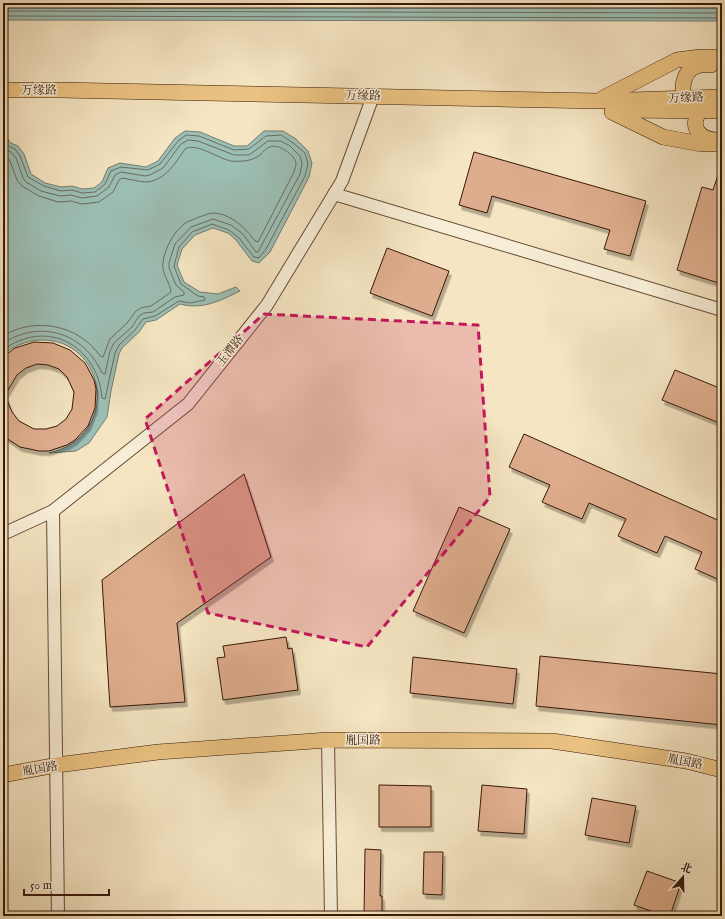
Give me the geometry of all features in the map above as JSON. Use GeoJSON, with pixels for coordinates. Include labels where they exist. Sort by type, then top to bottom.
{"type":"FeatureCollection","features":[{"type":"Feature","properties":{"kind":"main road"},"geometry":{"type":"LineString","coordinates":[[603,105],[677,60],[701,57],[722,58]]}},
{"type":"Feature","properties":{"kind":"main road"},"geometry":{"type":"LineString","coordinates":[[685,98],[683,84],[686,75],[690,70],[700,65],[722,66]]}},
{"type":"Feature","properties":{"kind":"main road","name":"万缘路"},"geometry":{"type":"LineString","coordinates":[[3,90],[59,90],[371,101]]}},
{"type":"Feature","properties":{"kind":"main road","name":"万缘路"},"geometry":{"type":"LineString","coordinates":[[603,105],[685,98],[722,97]]}},
{"type":"Feature","properties":{"kind":"main road","name":"万缘路"},"geometry":{"type":"LineString","coordinates":[[3,99],[371,101],[603,105],[722,111]]}},
{"type":"Feature","properties":{"kind":"main road"},"geometry":{"type":"LineString","coordinates":[[603,105],[663,137],[701,144],[722,144]]}},
{"type":"Feature","properties":{"kind":"main road"},"geometry":{"type":"LineString","coordinates":[[700,110],[696,120],[696,126],[700,134],[709,139],[722,140]]}},
{"type":"Feature","properties":{"kind":"main road","name":"胤国路"},"geometry":{"type":"LineString","coordinates":[[3,776],[57,765],[158,752],[328,740],[552,741],[686,761],[722,770]]}},
{"type":"Feature","properties":{"kind":"street","name":"玉潭路"},"geometry":{"type":"LineString","coordinates":[[3,534],[53,511],[188,404],[268,305],[342,181],[371,101]]}},
{"type":"Feature","properties":{"kind":"street"},"geometry":{"type":"LineString","coordinates":[[334,194],[722,310]]}},
{"type":"Feature","properties":{"kind":"street"},"geometry":{"type":"LineString","coordinates":[[53,511],[58,916]]}},
{"type":"Feature","properties":{"kind":"street"},"geometry":{"type":"LineString","coordinates":[[328,740],[331,916]]}},
{"type":"Feature","properties":{"kind":"highlighted area"},"geometry":{"type":"Polygon","coordinates":[[[264,314],[478,325],[490,497],[367,647],[208,613],[145,419],[264,314]]]}},
{"type":"Feature","properties":{"kind":"water"},"geometry":{"type":"Polygon","coordinates":[[[3,3],[722,3],[722,21],[3,20],[3,3]]]}},
{"type":"Feature","properties":{"kind":"water"},"geometry":{"type":"Polygon","coordinates":[[[185,131],[200,132],[234,146],[247,146],[264,131],[283,131],[296,139],[308,151],[312,163],[309,177],[270,252],[259,263],[252,261],[236,240],[228,233],[213,228],[195,235],[182,249],[177,265],[184,282],[200,292],[218,294],[236,287],[240,291],[211,304],[188,306],[180,304],[156,320],[146,322],[139,332],[122,348],[119,354],[107,417],[89,443],[76,451],[49,453],[72,443],[88,428],[96,409],[97,389],[91,370],[80,354],[62,343],[39,340],[29,342],[20,344],[3,355],[3,135],[11,143],[18,146],[24,154],[31,174],[45,183],[61,187],[72,186],[82,189],[94,188],[102,182],[108,168],[120,163],[146,167],[158,161],[175,138],[185,131]]]}},
{"type":"Feature","properties":{"kind":"building"},"geometry":{"type":"Polygon","coordinates":[[[474,152],[646,201],[630,256],[604,249],[610,230],[492,196],[487,213],[459,205],[474,152]]]}},
{"type":"Feature","properties":{"kind":"building"},"geometry":{"type":"Polygon","coordinates":[[[720,169],[722,169],[722,284],[677,270],[702,187],[713,190],[720,169]]]}},
{"type":"Feature","properties":{"kind":"building"},"geometry":{"type":"Polygon","coordinates":[[[387,248],[449,271],[432,316],[370,293],[387,248]]]}},
{"type":"Feature","properties":{"kind":"building"},"geometry":{"type":"Polygon","coordinates":[[[34,342],[53,343],[70,350],[85,363],[94,380],[96,389],[95,408],[88,426],[75,440],[67,445],[49,451],[39,451],[20,447],[3,436],[3,357],[15,348],[34,342]],[[37,364],[26,368],[17,375],[5,395],[12,412],[19,421],[34,429],[46,429],[57,426],[66,419],[72,409],[74,392],[67,377],[59,369],[48,365],[37,364]]]}},
{"type":"Feature","properties":{"kind":"building"},"geometry":{"type":"Polygon","coordinates":[[[675,370],[722,389],[722,424],[662,400],[675,370]]]}},
{"type":"Feature","properties":{"kind":"building"},"geometry":{"type":"Polygon","coordinates":[[[524,434],[722,522],[722,581],[695,569],[702,552],[665,536],[657,553],[618,536],[626,519],[589,503],[582,519],[542,502],[550,485],[509,467],[524,434]]]}},
{"type":"Feature","properties":{"kind":"building"},"geometry":{"type":"Polygon","coordinates":[[[244,474],[271,557],[177,623],[185,702],[110,707],[102,580],[244,474]]]}},
{"type":"Feature","properties":{"kind":"building"},"geometry":{"type":"Polygon","coordinates":[[[459,507],[510,529],[464,633],[413,611],[459,507]]]}},
{"type":"Feature","properties":{"kind":"building"},"geometry":{"type":"Polygon","coordinates":[[[286,637],[288,649],[292,648],[298,690],[223,700],[217,658],[225,657],[223,646],[286,637]]]}},
{"type":"Feature","properties":{"kind":"building"},"geometry":{"type":"Polygon","coordinates":[[[540,656],[722,674],[722,725],[536,706],[540,656]]]}},
{"type":"Feature","properties":{"kind":"building"},"geometry":{"type":"Polygon","coordinates":[[[413,657],[517,669],[513,704],[410,693],[413,657]]]}},
{"type":"Feature","properties":{"kind":"building"},"geometry":{"type":"Polygon","coordinates":[[[379,785],[431,786],[431,827],[379,827],[379,785]]]}},
{"type":"Feature","properties":{"kind":"building"},"geometry":{"type":"Polygon","coordinates":[[[482,785],[527,789],[524,834],[478,831],[482,785]]]}},
{"type":"Feature","properties":{"kind":"building"},"geometry":{"type":"Polygon","coordinates":[[[592,798],[636,806],[629,843],[585,835],[592,798]]]}},
{"type":"Feature","properties":{"kind":"building"},"geometry":{"type":"Polygon","coordinates":[[[365,849],[381,850],[380,896],[382,896],[382,916],[364,916],[365,849]]]}},
{"type":"Feature","properties":{"kind":"building"},"geometry":{"type":"Polygon","coordinates":[[[424,852],[443,852],[442,895],[423,894],[424,852]]]}},
{"type":"Feature","properties":{"kind":"building"},"geometry":{"type":"Polygon","coordinates":[[[647,871],[681,883],[670,916],[665,916],[634,905],[647,871]]]}}]}
